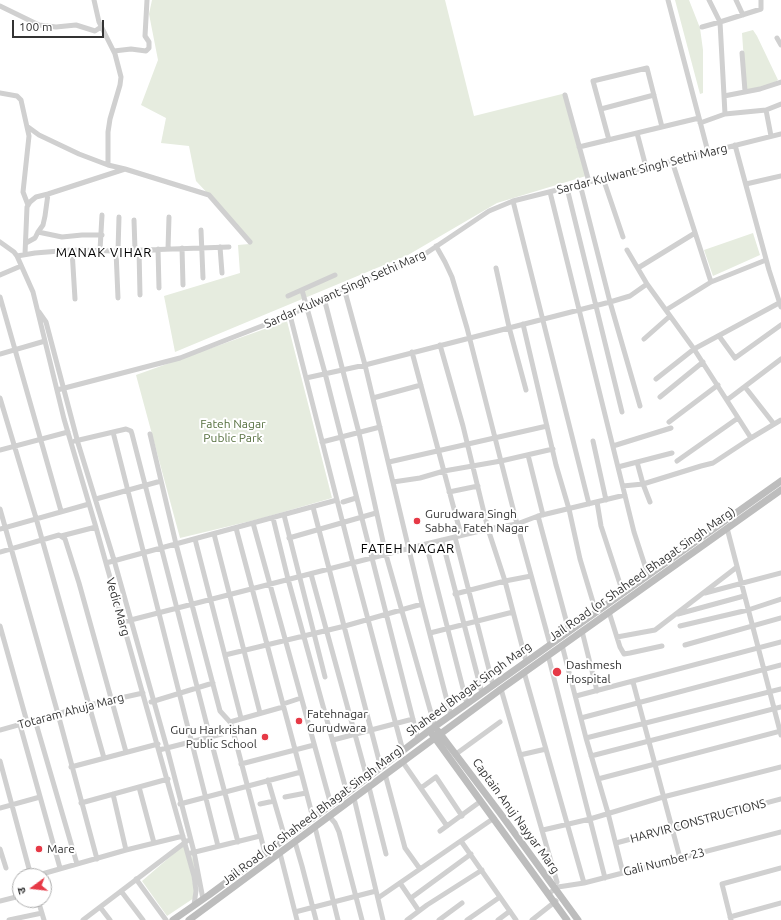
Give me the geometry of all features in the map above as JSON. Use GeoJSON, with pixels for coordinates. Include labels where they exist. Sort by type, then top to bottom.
{"type":"FeatureCollection","features":[{"type":"Feature","properties":{"kind":"main road","name":"Shaheed Bhagat Singh Marg"},"geometry":{"type":"LineString","coordinates":[[173,920],[466,704],[781,481]]}},
{"type":"Feature","properties":{"kind":"main road","name":"Jail Road (or Shaheed Bhagat Singh Marg)"},"geometry":{"type":"LineString","coordinates":[[189,920],[524,672],[781,490]]}},
{"type":"Feature","properties":{"kind":"main road"},"geometry":{"type":"LineString","coordinates":[[432,729],[438,735]]}},
{"type":"Feature","properties":{"kind":"main road","name":"Captain Anuj Nayyar Marg"},"geometry":{"type":"LineString","coordinates":[[438,735],[456,754],[556,885],[562,897],[578,920]]}},
{"type":"Feature","properties":{"kind":"main road","name":"Captain Anuj Nayyar Marg"},"geometry":{"type":"LineString","coordinates":[[438,735],[481,801],[567,920]]}},
{"type":"Feature","properties":{"kind":"street"},"geometry":{"type":"LineString","coordinates":[[94,0],[101,27],[117,59],[121,81],[110,119],[108,132],[108,165]]}},
{"type":"Feature","properties":{"kind":"street"},"geometry":{"type":"LineString","coordinates":[[114,51],[131,49],[146,51],[149,48],[149,42],[145,36],[147,0]]}},
{"type":"Feature","properties":{"kind":"street"},"geometry":{"type":"LineString","coordinates":[[668,0],[708,152]]}},
{"type":"Feature","properties":{"kind":"street"},"geometry":{"type":"LineString","coordinates":[[709,0],[720,22],[725,114]]}},
{"type":"Feature","properties":{"kind":"street"},"geometry":{"type":"LineString","coordinates":[[736,0],[743,15]]}},
{"type":"Feature","properties":{"kind":"street"},"geometry":{"type":"LineString","coordinates":[[702,27],[761,9],[761,0]]}},
{"type":"Feature","properties":{"kind":"street"},"geometry":{"type":"LineString","coordinates":[[0,6],[39,25],[56,27],[76,25],[95,31],[101,27]]}},
{"type":"Feature","properties":{"kind":"street"},"geometry":{"type":"LineString","coordinates":[[777,38],[781,45]]}},
{"type":"Feature","properties":{"kind":"street"},"geometry":{"type":"LineString","coordinates":[[742,53],[745,92]]}},
{"type":"Feature","properties":{"kind":"street"},"geometry":{"type":"LineString","coordinates":[[608,140],[593,81],[647,68],[662,127]]}},
{"type":"Feature","properties":{"kind":"street"},"geometry":{"type":"LineString","coordinates":[[724,96],[760,89],[781,82]]}},
{"type":"Feature","properties":{"kind":"street"},"geometry":{"type":"LineString","coordinates":[[0,93],[20,98],[28,127],[30,141],[23,192],[28,205],[25,254]]}},
{"type":"Feature","properties":{"kind":"street"},"geometry":{"type":"LineString","coordinates":[[565,95],[589,182]]}},
{"type":"Feature","properties":{"kind":"street"},"geometry":{"type":"LineString","coordinates":[[600,109],[654,95]]}},
{"type":"Feature","properties":{"kind":"street"},"geometry":{"type":"LineString","coordinates":[[580,147],[662,127],[699,121],[725,114],[766,110],[781,104]]}},
{"type":"Feature","properties":{"kind":"street"},"geometry":{"type":"LineString","coordinates":[[766,110],[771,136]]}},
{"type":"Feature","properties":{"kind":"street"},"geometry":{"type":"LineString","coordinates":[[28,127],[39,135],[78,154],[108,165],[209,196],[250,242]]}},
{"type":"Feature","properties":{"kind":"street"},"geometry":{"type":"LineString","coordinates":[[637,133],[646,168]]}},
{"type":"Feature","properties":{"kind":"street","name":"Sardar Kulwant Singh Sethi Marg"},"geometry":{"type":"LineString","coordinates":[[57,390],[180,358],[290,315],[344,288],[384,274],[422,256],[489,211],[513,201],[781,134]]}},
{"type":"Feature","properties":{"kind":"street"},"geometry":{"type":"LineString","coordinates":[[656,379],[694,349],[780,305],[766,260],[735,145]]}},
{"type":"Feature","properties":{"kind":"street"},"geometry":{"type":"LineString","coordinates":[[672,161],[711,282]]}},
{"type":"Feature","properties":{"kind":"street"},"geometry":{"type":"LineString","coordinates":[[28,205],[36,197],[125,169]]}},
{"type":"Feature","properties":{"kind":"street"},"geometry":{"type":"LineString","coordinates":[[746,184],[781,176]]}},
{"type":"Feature","properties":{"kind":"street"},"geometry":{"type":"LineString","coordinates":[[603,178],[622,237]]}},
{"type":"Feature","properties":{"kind":"street"},"geometry":{"type":"LineString","coordinates":[[580,184],[610,302],[640,406]]}},
{"type":"Feature","properties":{"kind":"street"},"geometry":{"type":"LineString","coordinates":[[567,188],[622,412]]}},
{"type":"Feature","properties":{"kind":"street"},"geometry":{"type":"LineString","coordinates":[[550,192],[634,532],[648,575]]}},
{"type":"Feature","properties":{"kind":"street"},"geometry":{"type":"LineString","coordinates":[[26,243],[36,238],[43,225],[48,194]]}},
{"type":"Feature","properties":{"kind":"street"},"geometry":{"type":"LineString","coordinates":[[513,201],[589,504]]}},
{"type":"Feature","properties":{"kind":"street"},"geometry":{"type":"LineString","coordinates":[[100,250],[102,215]]}},
{"type":"Feature","properties":{"kind":"street"},"geometry":{"type":"LineString","coordinates":[[118,217],[118,298]]}},
{"type":"Feature","properties":{"kind":"street"},"geometry":{"type":"LineString","coordinates":[[168,249],[169,218]]}},
{"type":"Feature","properties":{"kind":"street"},"geometry":{"type":"LineString","coordinates":[[134,220],[140,295]]}},
{"type":"Feature","properties":{"kind":"street"},"geometry":{"type":"LineString","coordinates":[[201,230],[204,278]]}},
{"type":"Feature","properties":{"kind":"street"},"geometry":{"type":"LineString","coordinates":[[38,232],[62,237],[82,234],[102,235]]}},
{"type":"Feature","properties":{"kind":"street"},"geometry":{"type":"LineString","coordinates":[[638,268],[695,233]]}},
{"type":"Feature","properties":{"kind":"street","name":"Vedic Marg"},"geometry":{"type":"LineString","coordinates":[[0,242],[17,256],[37,308],[68,432],[168,779],[196,883],[196,898],[193,906]]}},
{"type":"Feature","properties":{"kind":"street"},"geometry":{"type":"LineString","coordinates":[[436,246],[452,277],[470,337],[517,524],[550,644]]}},
{"type":"Feature","properties":{"kind":"street"},"geometry":{"type":"LineString","coordinates":[[220,247],[222,272]]}},
{"type":"Feature","properties":{"kind":"street"},"geometry":{"type":"LineString","coordinates":[[17,256],[72,250],[117,251],[229,247]]}},
{"type":"Feature","properties":{"kind":"street"},"geometry":{"type":"LineString","coordinates":[[182,248],[183,285]]}},
{"type":"Feature","properties":{"kind":"street"},"geometry":{"type":"LineString","coordinates":[[158,249],[159,288]]}},
{"type":"Feature","properties":{"kind":"street"},"geometry":{"type":"LineString","coordinates":[[72,250],[75,299]]}},
{"type":"Feature","properties":{"kind":"street"},"geometry":{"type":"LineString","coordinates":[[627,250],[647,284],[703,362],[751,438]]}},
{"type":"Feature","properties":{"kind":"street"},"geometry":{"type":"LineString","coordinates":[[666,310],[711,282],[766,260]]}},
{"type":"Feature","properties":{"kind":"street"},"geometry":{"type":"LineString","coordinates":[[0,275],[22,266]]}},
{"type":"Feature","properties":{"kind":"street"},"geometry":{"type":"LineString","coordinates":[[496,268],[509,327],[526,390]]}},
{"type":"Feature","properties":{"kind":"street"},"geometry":{"type":"LineString","coordinates":[[288,296],[334,275]]}},
{"type":"Feature","properties":{"kind":"street"},"geometry":{"type":"LineString","coordinates":[[306,378],[596,306],[630,296],[647,284]]}},
{"type":"Feature","properties":{"kind":"street"},"geometry":{"type":"LineString","coordinates":[[344,288],[365,364],[408,549],[451,716]]}},
{"type":"Feature","properties":{"kind":"street"},"geometry":{"type":"LineString","coordinates":[[302,290],[325,373],[418,739]]}},
{"type":"Feature","properties":{"kind":"street"},"geometry":{"type":"LineString","coordinates":[[0,297],[61,511]]}},
{"type":"Feature","properties":{"kind":"street"},"geometry":{"type":"LineString","coordinates":[[324,298],[358,433],[386,555],[432,729]]}},
{"type":"Feature","properties":{"kind":"street","name":"Vedic Marg"},"geometry":{"type":"LineString","coordinates":[[37,308],[46,322],[78,440],[114,560],[167,748],[194,852],[203,899]]}},
{"type":"Feature","properties":{"kind":"street"},"geometry":{"type":"LineString","coordinates":[[290,315],[402,751]]}},
{"type":"Feature","properties":{"kind":"street"},"geometry":{"type":"LineString","coordinates":[[644,339],[670,316]]}},
{"type":"Feature","properties":{"kind":"street"},"geometry":{"type":"LineString","coordinates":[[523,324],[556,465],[569,509],[580,559],[596,612]]}},
{"type":"Feature","properties":{"kind":"street"},"geometry":{"type":"LineString","coordinates":[[719,336],[735,358],[781,325]]}},
{"type":"Feature","properties":{"kind":"street"},"geometry":{"type":"LineString","coordinates":[[0,354],[45,341]]}},
{"type":"Feature","properties":{"kind":"street"},"geometry":{"type":"LineString","coordinates":[[440,345],[474,466],[488,529],[505,581],[526,661]]}},
{"type":"Feature","properties":{"kind":"street"},"geometry":{"type":"LineString","coordinates":[[412,352],[438,452],[462,535]]}},
{"type":"Feature","properties":{"kind":"street"},"geometry":{"type":"LineString","coordinates":[[727,400],[781,359]]}},
{"type":"Feature","properties":{"kind":"street"},"geometry":{"type":"LineString","coordinates":[[660,397],[703,362]]}},
{"type":"Feature","properties":{"kind":"street"},"geometry":{"type":"LineString","coordinates":[[373,398],[420,385]]}},
{"type":"Feature","properties":{"kind":"street"},"geometry":{"type":"LineString","coordinates":[[669,422],[718,385]]}},
{"type":"Feature","properties":{"kind":"street"},"geometry":{"type":"LineString","coordinates":[[745,387],[774,424]]}},
{"type":"Feature","properties":{"kind":"street"},"geometry":{"type":"LineString","coordinates":[[0,398],[36,518],[104,758]]}},
{"type":"Feature","properties":{"kind":"street"},"geometry":{"type":"LineString","coordinates":[[677,461],[738,418]]}},
{"type":"Feature","properties":{"kind":"street"},"geometry":{"type":"LineString","coordinates":[[623,486],[643,484],[713,463],[781,420]]}},
{"type":"Feature","properties":{"kind":"street"},"geometry":{"type":"LineString","coordinates":[[389,462],[547,426]]}},
{"type":"Feature","properties":{"kind":"street"},"geometry":{"type":"LineString","coordinates":[[322,442],[380,427]]}},
{"type":"Feature","properties":{"kind":"street"},"geometry":{"type":"LineString","coordinates":[[613,446],[670,428]]}},
{"type":"Feature","properties":{"kind":"street"},"geometry":{"type":"LineString","coordinates":[[71,442],[126,429],[131,431],[160,548],[238,842]]}},
{"type":"Feature","properties":{"kind":"street"},"geometry":{"type":"LineString","coordinates":[[0,450],[68,432]]}},
{"type":"Feature","properties":{"kind":"street"},"geometry":{"type":"LineString","coordinates":[[113,432],[218,846]]}},
{"type":"Feature","properties":{"kind":"street"},"geometry":{"type":"LineString","coordinates":[[150,434],[176,544],[220,711],[230,722],[233,731],[265,853]]}},
{"type":"Feature","properties":{"kind":"street"},"geometry":{"type":"LineString","coordinates":[[593,441],[606,500]]}},
{"type":"Feature","properties":{"kind":"street"},"geometry":{"type":"LineString","coordinates":[[393,482],[420,478],[444,470],[501,461],[553,449]]}},
{"type":"Feature","properties":{"kind":"street"},"geometry":{"type":"LineString","coordinates":[[618,467],[672,453]]}},
{"type":"Feature","properties":{"kind":"street"},"geometry":{"type":"LineString","coordinates":[[528,455],[569,631]]}},
{"type":"Feature","properties":{"kind":"street"},"geometry":{"type":"LineString","coordinates":[[637,462],[650,502]]}},
{"type":"Feature","properties":{"kind":"street"},"geometry":{"type":"LineString","coordinates":[[96,499],[161,482]]}},
{"type":"Feature","properties":{"kind":"street"},"geometry":{"type":"LineString","coordinates":[[449,492],[478,486]]}},
{"type":"Feature","properties":{"kind":"street"},"geometry":{"type":"LineString","coordinates":[[123,622],[462,535],[517,524],[541,516],[625,495]]}},
{"type":"Feature","properties":{"kind":"street"},"geometry":{"type":"LineString","coordinates":[[343,502],[356,498]]}},
{"type":"Feature","properties":{"kind":"street"},"geometry":{"type":"LineString","coordinates":[[106,563],[337,500]]}},
{"type":"Feature","properties":{"kind":"street"},"geometry":{"type":"LineString","coordinates":[[598,502],[601,526],[623,593]]}},
{"type":"Feature","properties":{"kind":"street"},"geometry":{"type":"LineString","coordinates":[[3,528],[89,504]]}},
{"type":"Feature","properties":{"kind":"street"},"geometry":{"type":"LineString","coordinates":[[313,507],[381,768]]}},
{"type":"Feature","properties":{"kind":"street"},"geometry":{"type":"LineString","coordinates":[[0,509],[3,528],[12,549],[97,859]]}},
{"type":"Feature","properties":{"kind":"street"},"geometry":{"type":"LineString","coordinates":[[289,538],[376,513]]}},
{"type":"Feature","properties":{"kind":"street"},"geometry":{"type":"LineString","coordinates":[[284,515],[325,677]]}},
{"type":"Feature","properties":{"kind":"street"},"geometry":{"type":"LineString","coordinates":[[273,518],[288,579],[347,793]]}},
{"type":"Feature","properties":{"kind":"street"},"geometry":{"type":"LineString","coordinates":[[252,523],[331,805]]}},
{"type":"Feature","properties":{"kind":"street"},"geometry":{"type":"LineString","coordinates":[[0,552],[59,535],[61,536],[96,527]]}},
{"type":"Feature","properties":{"kind":"street"},"geometry":{"type":"LineString","coordinates":[[236,528],[313,818]]}},
{"type":"Feature","properties":{"kind":"street"},"geometry":{"type":"LineString","coordinates":[[598,779],[781,732],[727,528]]}},
{"type":"Feature","properties":{"kind":"street"},"geometry":{"type":"LineString","coordinates":[[214,534],[260,713]]}},
{"type":"Feature","properties":{"kind":"street"},"geometry":{"type":"LineString","coordinates":[[61,536],[65,538],[79,583],[126,752]]}},
{"type":"Feature","properties":{"kind":"street"},"geometry":{"type":"LineString","coordinates":[[455,537],[493,685]]}},
{"type":"Feature","properties":{"kind":"street"},"geometry":{"type":"LineString","coordinates":[[195,539],[241,718]]}},
{"type":"Feature","properties":{"kind":"street"},"geometry":{"type":"LineString","coordinates":[[442,540],[482,693]]}},
{"type":"Feature","properties":{"kind":"street"},"geometry":{"type":"LineString","coordinates":[[426,544],[466,704]]}},
{"type":"Feature","properties":{"kind":"street"},"geometry":{"type":"LineString","coordinates":[[617,637],[655,630],[737,567]]}},
{"type":"Feature","properties":{"kind":"street"},"geometry":{"type":"LineString","coordinates":[[701,594],[781,573]]}},
{"type":"Feature","properties":{"kind":"street"},"geometry":{"type":"LineString","coordinates":[[311,574],[367,778]]}},
{"type":"Feature","properties":{"kind":"street"},"geometry":{"type":"LineString","coordinates":[[455,594],[531,576]]}},
{"type":"Feature","properties":{"kind":"street"},"geometry":{"type":"LineString","coordinates":[[675,614],[744,596]]}},
{"type":"Feature","properties":{"kind":"street"},"geometry":{"type":"LineString","coordinates":[[680,626],[748,610],[781,599]]}},
{"type":"Feature","properties":{"kind":"street"},"geometry":{"type":"LineString","coordinates":[[225,655],[304,636],[326,629],[345,626],[422,604]]}},
{"type":"Feature","properties":{"kind":"street"},"geometry":{"type":"LineString","coordinates":[[430,634],[513,612]]}},
{"type":"Feature","properties":{"kind":"street"},"geometry":{"type":"LineString","coordinates":[[609,612],[622,652],[624,654],[662,646]]}},
{"type":"Feature","properties":{"kind":"street"},"geometry":{"type":"LineString","coordinates":[[685,645],[781,618]]}},
{"type":"Feature","properties":{"kind":"street"},"geometry":{"type":"LineString","coordinates":[[0,626],[27,722]]}},
{"type":"Feature","properties":{"kind":"street"},"geometry":{"type":"LineString","coordinates":[[582,631],[597,691]]}},
{"type":"Feature","properties":{"kind":"street"},"geometry":{"type":"LineString","coordinates":[[576,696],[781,642]]}},
{"type":"Feature","properties":{"kind":"street"},"geometry":{"type":"LineString","coordinates":[[562,645],[623,873]]}},
{"type":"Feature","properties":{"kind":"street"},"geometry":{"type":"LineString","coordinates":[[0,652],[7,650]]}},
{"type":"Feature","properties":{"kind":"street"},"geometry":{"type":"LineString","coordinates":[[548,655],[605,878]]}},
{"type":"Feature","properties":{"kind":"street"},"geometry":{"type":"LineString","coordinates":[[581,718],[781,665]]}},
{"type":"Feature","properties":{"kind":"street"},"geometry":{"type":"LineString","coordinates":[[524,672],[584,883]]}},
{"type":"Feature","properties":{"kind":"street"},"geometry":{"type":"LineString","coordinates":[[633,682],[680,858]]}},
{"type":"Feature","properties":{"kind":"street"},"geometry":{"type":"LineString","coordinates":[[146,704],[178,693],[213,684]]}},
{"type":"Feature","properties":{"kind":"street"},"geometry":{"type":"LineString","coordinates":[[501,689],[543,830],[556,885]]}},
{"type":"Feature","properties":{"kind":"street"},"geometry":{"type":"LineString","coordinates":[[586,738],[781,689]]}},
{"type":"Feature","properties":{"kind":"street","name":"Totaram Ahuja Marg"},"geometry":{"type":"LineString","coordinates":[[0,730],[89,705],[143,692]]}},
{"type":"Feature","properties":{"kind":"street"},"geometry":{"type":"LineString","coordinates":[[230,722],[283,706],[301,698]]}},
{"type":"Feature","properties":{"kind":"street"},"geometry":{"type":"LineString","coordinates":[[591,756],[781,707]]}},
{"type":"Feature","properties":{"kind":"street"},"geometry":{"type":"LineString","coordinates":[[333,740],[413,719]]}},
{"type":"Feature","properties":{"kind":"street"},"geometry":{"type":"LineString","coordinates":[[36,720],[77,864]]}},
{"type":"Feature","properties":{"kind":"street"},"geometry":{"type":"LineString","coordinates":[[456,754],[500,722]]}},
{"type":"Feature","properties":{"kind":"street"},"geometry":{"type":"LineString","coordinates":[[20,725],[60,868]]}},
{"type":"Feature","properties":{"kind":"street"},"geometry":{"type":"LineString","coordinates":[[159,750],[233,731]]}},
{"type":"Feature","properties":{"kind":"street"},"geometry":{"type":"LineString","coordinates":[[71,766],[158,744]]}},
{"type":"Feature","properties":{"kind":"street"},"geometry":{"type":"LineString","coordinates":[[241,764],[314,745]]}},
{"type":"Feature","properties":{"kind":"street"},"geometry":{"type":"LineString","coordinates":[[520,755],[546,749]]}},
{"type":"Feature","properties":{"kind":"street"},"geometry":{"type":"LineString","coordinates":[[0,761],[29,868]]}},
{"type":"Feature","properties":{"kind":"street"},"geometry":{"type":"LineString","coordinates":[[402,762],[447,826]]}},
{"type":"Feature","properties":{"kind":"street"},"geometry":{"type":"LineString","coordinates":[[543,830],[567,823],[590,819],[663,797],[781,767]]}},
{"type":"Feature","properties":{"kind":"street"},"geometry":{"type":"LineString","coordinates":[[175,805],[301,772]]}},
{"type":"Feature","properties":{"kind":"street"},"geometry":{"type":"LineString","coordinates":[[385,774],[405,848],[420,869]]}},
{"type":"Feature","properties":{"kind":"street"},"geometry":{"type":"LineString","coordinates":[[421,788],[436,777],[462,816]]}},
{"type":"Feature","properties":{"kind":"street"},"geometry":{"type":"LineString","coordinates":[[81,803],[168,779]]}},
{"type":"Feature","properties":{"kind":"street"},"geometry":{"type":"LineString","coordinates":[[268,780],[285,838]]}},
{"type":"Feature","properties":{"kind":"street"},"geometry":{"type":"LineString","coordinates":[[139,787],[154,843]]}},
{"type":"Feature","properties":{"kind":"street"},"geometry":{"type":"LineString","coordinates":[[369,787],[386,854]]}},
{"type":"Feature","properties":{"kind":"street"},"geometry":{"type":"LineString","coordinates":[[285,797],[306,792]]}},
{"type":"Feature","properties":{"kind":"street"},"geometry":{"type":"LineString","coordinates":[[113,794],[126,850]]}},
{"type":"Feature","properties":{"kind":"street"},"geometry":{"type":"LineString","coordinates":[[0,808],[40,797]]}},
{"type":"Feature","properties":{"kind":"street"},"geometry":{"type":"LineString","coordinates":[[354,798],[383,920]]}},
{"type":"Feature","properties":{"kind":"street","name":"HARVIR CONSTRUCTIONS"},"geometry":{"type":"LineString","coordinates":[[616,843],[781,799]]}},
{"type":"Feature","properties":{"kind":"street"},"geometry":{"type":"LineString","coordinates":[[260,804],[274,800]]}},
{"type":"Feature","properties":{"kind":"street"},"geometry":{"type":"LineString","coordinates":[[440,831],[481,801]]}},
{"type":"Feature","properties":{"kind":"street"},"geometry":{"type":"LineString","coordinates":[[329,816],[337,826],[339,832],[362,920]]}},
{"type":"Feature","properties":{"kind":"street"},"geometry":{"type":"LineString","coordinates":[[378,898],[494,818]]}},
{"type":"Feature","properties":{"kind":"street"},"geometry":{"type":"LineString","coordinates":[[315,827],[338,920]]}},
{"type":"Feature","properties":{"kind":"street","name":"Gali Number 23"},"geometry":{"type":"LineString","coordinates":[[548,894],[556,885],[584,883],[781,832]]}},
{"type":"Feature","properties":{"kind":"street"},"geometry":{"type":"LineString","coordinates":[[52,871],[183,836]]}},
{"type":"Feature","properties":{"kind":"street"},"geometry":{"type":"LineString","coordinates":[[188,853],[260,836]]}},
{"type":"Feature","properties":{"kind":"street"},"geometry":{"type":"LineString","coordinates":[[83,920],[185,842],[190,840]]}},
{"type":"Feature","properties":{"kind":"street"},"geometry":{"type":"LineString","coordinates":[[461,841],[516,920]]}},
{"type":"Feature","properties":{"kind":"street"},"geometry":{"type":"LineString","coordinates":[[295,842],[316,920]]}},
{"type":"Feature","properties":{"kind":"street"},"geometry":{"type":"LineString","coordinates":[[0,849],[6,868]]}},
{"type":"Feature","properties":{"kind":"street"},"geometry":{"type":"LineString","coordinates":[[280,853],[297,920]]}},
{"type":"Feature","properties":{"kind":"street"},"geometry":{"type":"LineString","coordinates":[[410,898],[471,854]]}},
{"type":"Feature","properties":{"kind":"street"},"geometry":{"type":"LineString","coordinates":[[781,868],[722,884],[731,918],[781,903]]}},
{"type":"Feature","properties":{"kind":"street"},"geometry":{"type":"LineString","coordinates":[[407,920],[482,870]]}},
{"type":"Feature","properties":{"kind":"street"},"geometry":{"type":"LineString","coordinates":[[136,879],[166,920]]}},
{"type":"Feature","properties":{"kind":"street"},"geometry":{"type":"LineString","coordinates":[[400,883],[420,911]]}},
{"type":"Feature","properties":{"kind":"street"},"geometry":{"type":"LineString","coordinates":[[122,891],[143,920]]}},
{"type":"Feature","properties":{"kind":"street"},"geometry":{"type":"LineString","coordinates":[[295,912],[376,891]]}},
{"type":"Feature","properties":{"kind":"street"},"geometry":{"type":"LineString","coordinates":[[467,920],[500,897]]}},
{"type":"Feature","properties":{"kind":"street"},"geometry":{"type":"LineString","coordinates":[[532,920],[562,897]]}},
{"type":"Feature","properties":{"kind":"street"},"geometry":{"type":"LineString","coordinates":[[0,901],[12,898]]}},
{"type":"Feature","properties":{"kind":"street"},"geometry":{"type":"LineString","coordinates":[[439,920],[462,903]]}},
{"type":"Feature","properties":{"kind":"street"},"geometry":{"type":"LineString","coordinates":[[100,907],[110,920]]}},
{"type":"Feature","properties":{"kind":"street"},"geometry":{"type":"LineString","coordinates":[[41,908],[44,920]]}},
{"type":"Feature","properties":{"kind":"street"},"geometry":{"type":"LineString","coordinates":[[498,920],[510,911]]}},
{"type":"Feature","properties":{"kind":"street"},"geometry":{"type":"LineString","coordinates":[[9,920],[42,912]]}},
{"type":"Feature","properties":{"kind":"green space"},"geometry":{"type":"Polygon","coordinates":[[[152,0],[445,0],[474,116],[566,93],[586,176],[497,203],[408,255],[175,352],[164,296],[240,273],[238,245],[249,244],[243,231],[196,181],[189,146],[161,143],[166,118],[141,105],[158,60],[149,14],[152,0]]]}},
{"type":"Feature","properties":{"kind":"green space"},"geometry":{"type":"Polygon","coordinates":[[[675,0],[689,0],[700,28],[703,50],[703,93],[700,94],[675,0]]]}},
{"type":"Feature","properties":{"kind":"green space"},"geometry":{"type":"Polygon","coordinates":[[[753,30],[778,80],[769,86],[746,90],[742,33],[753,30]]]}},
{"type":"Feature","properties":{"kind":"green space"},"geometry":{"type":"Polygon","coordinates":[[[753,233],[760,255],[713,276],[704,250],[753,233]]]}},
{"type":"Feature","properties":{"kind":"green space","name":"Fateh Nagar Public Park"},"geometry":{"type":"Polygon","coordinates":[[[287,321],[332,498],[259,519],[180,538],[136,375],[287,321]]]}},
{"type":"Feature","properties":{"kind":"green space"},"geometry":{"type":"Polygon","coordinates":[[[186,843],[199,873],[192,880],[197,896],[167,916],[142,881],[186,843]]]}},
{"type":"Feature","properties":{"kind":"place","name":"Gurudwara Singh Sabha, Fateh Nagar"},"geometry":{"type":"Point","coordinates":[417,521]}},
{"type":"Feature","properties":{"kind":"place","name":"Dashmesh Hospital"},"geometry":{"type":"Point","coordinates":[557,672]}},
{"type":"Feature","properties":{"kind":"place","name":"Fatehnagar Gurudwara"},"geometry":{"type":"Point","coordinates":[299,721]}},
{"type":"Feature","properties":{"kind":"place","name":"Guru Harkrishan Public School"},"geometry":{"type":"Point","coordinates":[265,737]}},
{"type":"Feature","properties":{"kind":"place","name":"Mare"},"geometry":{"type":"Point","coordinates":[39,849]}},
{"type":"Feature","properties":{"kind":"district","name":"MANAK VIHAR"},"geometry":{"type":"Point","coordinates":[104,253]}},
{"type":"Feature","properties":{"kind":"district","name":"FATEH NAGAR"},"geometry":{"type":"Point","coordinates":[408,549]}}]}
